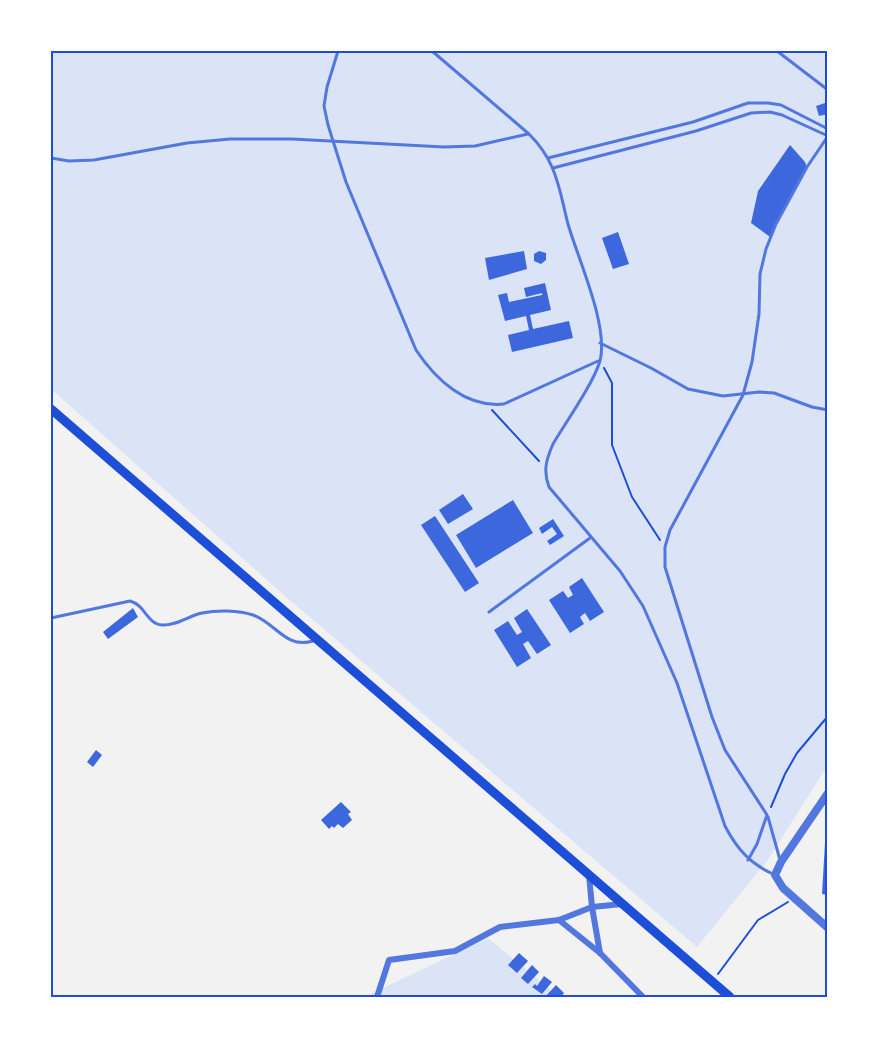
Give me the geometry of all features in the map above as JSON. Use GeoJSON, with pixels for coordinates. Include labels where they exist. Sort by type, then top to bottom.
{"type":"FeatureCollection","features":[{"type":"Feature","properties":{"kind":"main road"},"geometry":{"type":"LineString","coordinates":[[51,409],[730,997]]}},
{"type":"Feature","properties":{"kind":"street"},"geometry":{"type":"LineString","coordinates":[[828,793],[775,874],[783,888],[828,928]]}},
{"type":"Feature","properties":{"kind":"street"},"geometry":{"type":"LineString","coordinates":[[818,809],[828,801]]}},
{"type":"Feature","properties":{"kind":"street"},"geometry":{"type":"LineString","coordinates":[[589,876],[600,953]]}},
{"type":"Feature","properties":{"kind":"street"},"geometry":{"type":"LineString","coordinates":[[376,997],[388,960],[455,951],[500,927],[559,920],[592,907],[622,904]]}},
{"type":"Feature","properties":{"kind":"street"},"geometry":{"type":"LineString","coordinates":[[559,920],[600,953],[643,997]]}},
{"type":"Feature","properties":{"kind":"lane"},"geometry":{"type":"LineString","coordinates":[[338,51],[324,106],[333,141],[346,182],[416,350],[426,365],[438,377],[474,402],[488,405],[504,404],[600,360]]}},
{"type":"Feature","properties":{"kind":"lane"},"geometry":{"type":"LineString","coordinates":[[432,51],[529,134],[542,147],[553,168],[568,225],[597,310],[600,360],[591,380],[553,444],[544,475],[549,488],[620,571],[643,606],[677,683],[725,826],[735,845],[748,860],[759,868],[775,874]]}},
{"type":"Feature","properties":{"kind":"lane"},"geometry":{"type":"LineString","coordinates":[[777,51],[828,90]]}},
{"type":"Feature","properties":{"kind":"lane"},"geometry":{"type":"LineString","coordinates":[[548,158],[693,122],[748,103],[768,102],[781,105],[828,129]]}},
{"type":"Feature","properties":{"kind":"lane"},"geometry":{"type":"LineString","coordinates":[[553,168],[696,131],[751,113],[770,112],[782,115],[804,124],[827,138],[807,167],[776,224],[766,249],[759,274],[759,314],[752,362],[743,395],[681,507],[665,547],[665,567],[712,717],[725,750],[767,815],[781,862]]}},
{"type":"Feature","properties":{"kind":"lane"},"geometry":{"type":"LineString","coordinates":[[804,124],[807,117]]}},
{"type":"Feature","properties":{"kind":"lane"},"geometry":{"type":"LineString","coordinates":[[51,158],[69,161],[94,160],[187,142],[230,139],[333,141],[444,147],[475,146],[529,134]]}},
{"type":"Feature","properties":{"kind":"lane"},"geometry":{"type":"LineString","coordinates":[[600,343],[688,389],[723,396],[759,392],[774,393],[812,407],[828,410]]}},
{"type":"Feature","properties":{"kind":"lane"},"geometry":{"type":"LineString","coordinates":[[489,612],[590,538]]}},
{"type":"Feature","properties":{"kind":"lane"},"geometry":{"type":"LineString","coordinates":[[51,618],[130,602],[141,606],[150,620],[159,625],[171,624],[201,613],[228,611],[251,614],[264,619],[292,640],[303,644],[318,640]]}},
{"type":"Feature","properties":{"kind":"lane"},"geometry":{"type":"LineString","coordinates":[[748,860],[757,844],[767,815]]}},
{"type":"Feature","properties":{"kind":"path"},"geometry":{"type":"LineString","coordinates":[[600,360],[612,383],[612,445],[632,497],[665,547]]}},
{"type":"Feature","properties":{"kind":"path"},"geometry":{"type":"LineString","coordinates":[[488,405],[545,467]]}},
{"type":"Feature","properties":{"kind":"path"},"geometry":{"type":"LineString","coordinates":[[767,815],[797,753],[828,716]]}},
{"type":"Feature","properties":{"kind":"path"},"geometry":{"type":"LineString","coordinates":[[712,981],[758,920],[794,897]]}},
{"type":"Feature","properties":{"kind":"shaded area"},"geometry":{"type":"Polygon","coordinates":[[[51,51],[828,51],[828,765],[767,861],[697,947],[285,596],[51,389],[51,51]]]}},
{"type":"Feature","properties":{"kind":"shaded area"},"geometry":{"type":"Polygon","coordinates":[[[488,938],[560,997],[364,997],[488,938]]]}},
{"type":"Feature","properties":{"kind":"building"},"geometry":{"type":"Polygon","coordinates":[[[828,102],[828,114],[819,116],[816,106],[828,102]]]}},
{"type":"Feature","properties":{"kind":"building"},"geometry":{"type":"Polygon","coordinates":[[[790,145],[807,167],[770,237],[751,223],[758,191],[790,145]]]}},
{"type":"Feature","properties":{"kind":"building"},"geometry":{"type":"Polygon","coordinates":[[[618,232],[629,264],[613,269],[602,238],[618,232]]]}},
{"type":"Feature","properties":{"kind":"building"},"geometry":{"type":"Polygon","coordinates":[[[524,251],[527,269],[489,280],[485,258],[524,251]]]}},
{"type":"Feature","properties":{"kind":"building"},"geometry":{"type":"Polygon","coordinates":[[[539,251],[546,253],[546,260],[541,264],[534,261],[534,254],[539,251]]]}},
{"type":"Feature","properties":{"kind":"building"},"geometry":{"type":"Polygon","coordinates":[[[545,283],[551,310],[530,315],[533,329],[569,321],[573,338],[512,352],[508,335],[529,330],[526,316],[505,321],[498,295],[507,293],[509,302],[542,295],[542,293],[526,297],[524,288],[545,283]]]}},
{"type":"Feature","properties":{"kind":"building"},"geometry":{"type":"Polygon","coordinates":[[[463,494],[473,509],[448,524],[439,510],[463,494]]]}},
{"type":"Feature","properties":{"kind":"building"},"geometry":{"type":"Polygon","coordinates":[[[513,500],[533,533],[476,568],[456,535],[513,500]]]}},
{"type":"Feature","properties":{"kind":"building"},"geometry":{"type":"Polygon","coordinates":[[[435,516],[479,583],[465,592],[421,525],[435,516]]]}},
{"type":"Feature","properties":{"kind":"building"},"geometry":{"type":"Polygon","coordinates":[[[553,519],[564,536],[550,545],[547,541],[557,534],[552,527],[542,534],[539,528],[553,519]]]}},
{"type":"Feature","properties":{"kind":"building"},"geometry":{"type":"Polygon","coordinates":[[[582,578],[604,612],[590,621],[585,613],[580,617],[584,624],[570,633],[549,600],[563,591],[568,598],[573,595],[569,587],[582,578]]]}},
{"type":"Feature","properties":{"kind":"building"},"geometry":{"type":"Polygon","coordinates":[[[133,608],[138,617],[108,639],[103,632],[133,608]]]}},
{"type":"Feature","properties":{"kind":"building"},"geometry":{"type":"Polygon","coordinates":[[[527,609],[551,645],[537,654],[528,641],[523,644],[531,658],[517,667],[494,630],[508,621],[517,635],[522,632],[514,618],[527,609]]]}},
{"type":"Feature","properties":{"kind":"building"},"geometry":{"type":"Polygon","coordinates":[[[96,750],[102,755],[93,767],[87,762],[96,750]]]}},
{"type":"Feature","properties":{"kind":"building"},"geometry":{"type":"Polygon","coordinates":[[[341,802],[351,812],[348,814],[352,820],[343,828],[338,824],[329,829],[321,820],[341,802]]]}},
{"type":"Feature","properties":{"kind":"building"},"geometry":{"type":"Polygon","coordinates":[[[825,843],[828,843],[828,895],[822,894],[825,843]]]}},
{"type":"Feature","properties":{"kind":"building"},"geometry":{"type":"Polygon","coordinates":[[[519,953],[528,961],[517,973],[508,965],[519,953]]]}},
{"type":"Feature","properties":{"kind":"building"},"geometry":{"type":"Polygon","coordinates":[[[532,965],[539,972],[528,984],[521,978],[532,965]]]}},
{"type":"Feature","properties":{"kind":"building"},"geometry":{"type":"Polygon","coordinates":[[[544,976],[552,982],[542,994],[532,987],[535,984],[537,986],[544,976]]]}},
{"type":"Feature","properties":{"kind":"building"},"geometry":{"type":"Polygon","coordinates":[[[556,985],[564,993],[561,997],[545,997],[556,985]]]}}]}
